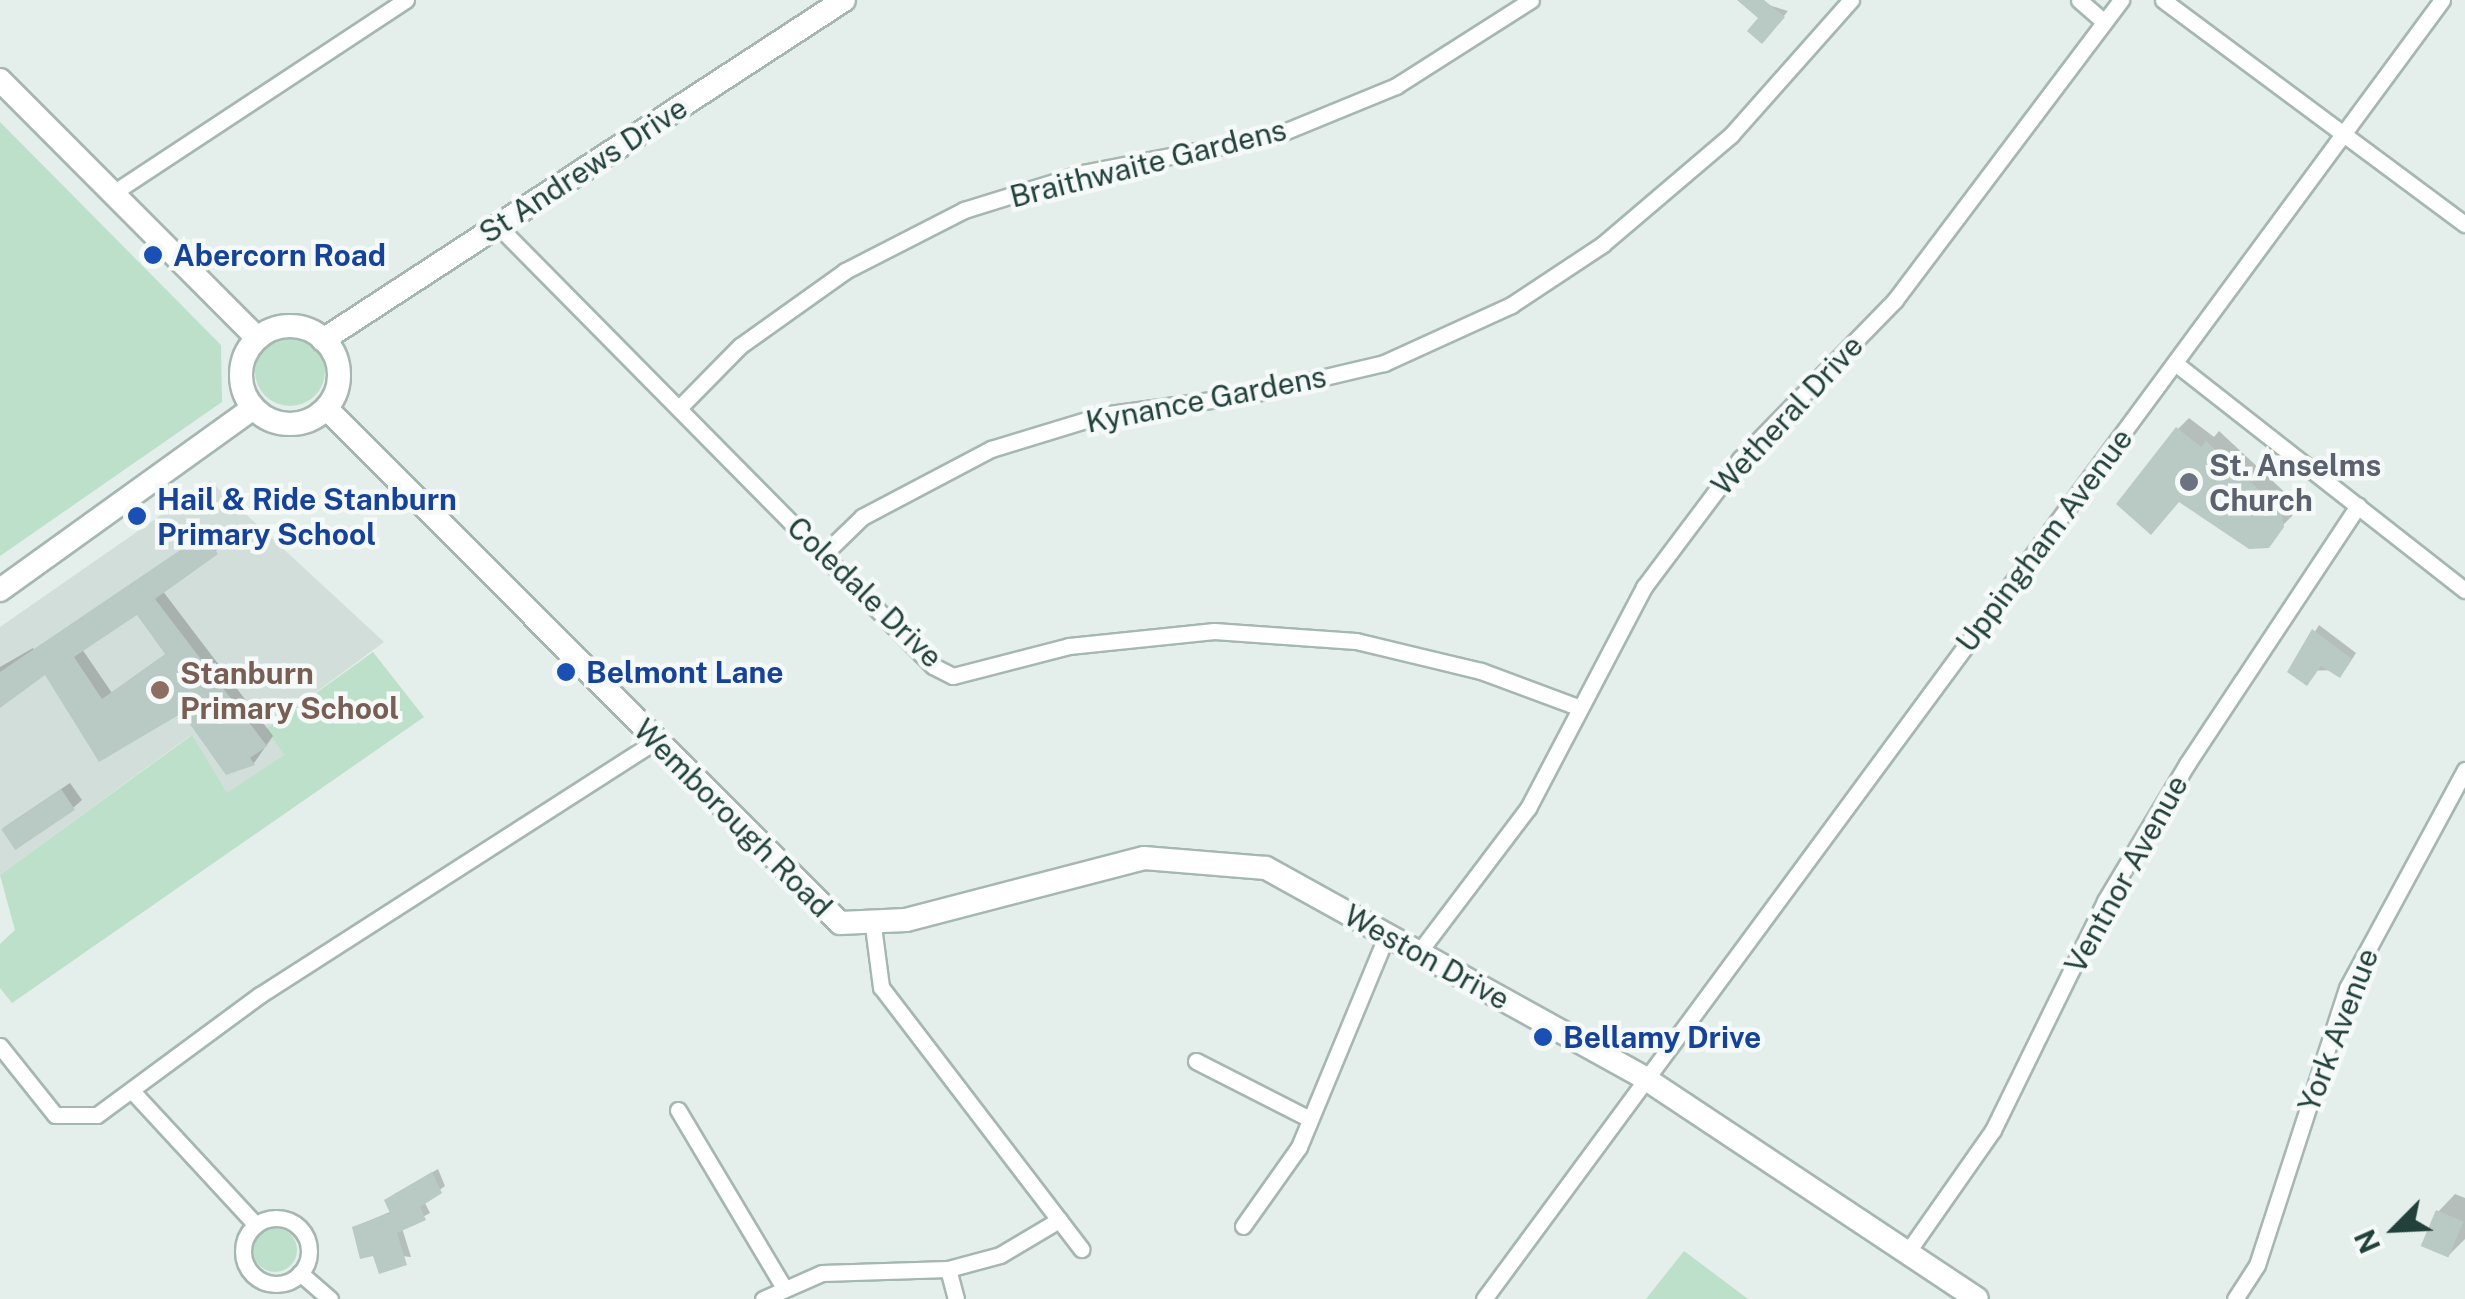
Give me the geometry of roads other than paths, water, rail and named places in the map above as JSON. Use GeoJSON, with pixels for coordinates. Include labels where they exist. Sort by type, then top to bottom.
{"type":"FeatureCollection","features":[{"type":"Feature","properties":{"kind":"street"},"geometry":{"type":"LineString","coordinates":[[113,194],[387,5],[406,0]]}},
{"type":"Feature","properties":{"kind":"street","name":"St Andrews Drive"},"geometry":{"type":"LineString","coordinates":[[324,340],[844,0]]}},
{"type":"Feature","properties":{"kind":"street","name":"Braithwaite Gardens"},"geometry":{"type":"LineString","coordinates":[[680,408],[740,346],[845,271],[964,210],[1083,173],[1274,136],[1396,86],[1531,0]]}},
{"type":"Feature","properties":{"kind":"street","name":"Kynance Gardens"},"geometry":{"type":"LineString","coordinates":[[824,554],[862,517],[991,449],[1102,415],[1248,395],[1384,363],[1511,305],[1603,244],[1731,135],[1850,0]]}},
{"type":"Feature","properties":{"kind":"street"},"geometry":{"type":"LineString","coordinates":[[2079,0],[2104,22]]}},
{"type":"Feature","properties":{"kind":"street","name":"Wetheral Drive"},"geometry":{"type":"LineString","coordinates":[[1419,952],[1528,808],[1575,706],[1644,587],[1740,459],[1895,300],[2122,0]]}},
{"type":"Feature","properties":{"kind":"street"},"geometry":{"type":"LineString","coordinates":[[2163,0],[2465,224]]}},
{"type":"Feature","properties":{"kind":"street","name":"Uppingham Avenue"},"geometry":{"type":"LineString","coordinates":[[1646,1080],[2442,0]]}},
{"type":"Feature","properties":{"kind":"street"},"geometry":{"type":"LineString","coordinates":[[0,80],[257,338]]}},
{"type":"Feature","properties":{"kind":"street","name":"Coledale Drive"},"geometry":{"type":"LineString","coordinates":[[498,225],[824,554],[953,676],[1068,646],[1214,630],[1356,641],[1482,670],[1575,706]]}},
{"type":"Feature","properties":{"kind":"street"},"geometry":{"type":"LineString","coordinates":[[287,325],[324,340],[340,373],[327,409],[296,424],[253,408],[242,364],[257,338],[287,325]]}},
{"type":"Feature","properties":{"kind":"street"},"geometry":{"type":"LineString","coordinates":[[2174,363],[2465,590]]}},
{"type":"Feature","properties":{"kind":"street"},"geometry":{"type":"LineString","coordinates":[[0,590],[253,408]]}},
{"type":"Feature","properties":{"kind":"street","name":"Wemborough Road"},"geometry":{"type":"LineString","coordinates":[[327,409],[814,906],[840,923],[873,926],[881,987],[1081,1250]]}},
{"type":"Feature","properties":{"kind":"street","name":"Ventnor Avenue"},"geometry":{"type":"LineString","coordinates":[[1909,1250],[1993,1130],[2105,901],[2178,779],[2358,506]]}},
{"type":"Feature","properties":{"kind":"street"},"geometry":{"type":"LineString","coordinates":[[0,1046],[55,1116],[72,1122],[132,1092],[260,995],[655,741]]}},
{"type":"Feature","properties":{"kind":"street","name":"York Avenue"},"geometry":{"type":"LineString","coordinates":[[2234,1299],[2257,1265],[2347,988],[2465,770]]}},
{"type":"Feature","properties":{"kind":"street","name":"Weston Drive"},"geometry":{"type":"LineString","coordinates":[[873,926],[1182,856],[1266,868],[1646,1080],[1909,1250],[1977,1299]]}},
{"type":"Feature","properties":{"kind":"street"},"geometry":{"type":"LineString","coordinates":[[1243,1226],[1310,1119],[1387,935]]}},
{"type":"Feature","properties":{"kind":"street"},"geometry":{"type":"LineString","coordinates":[[1196,1061],[1310,1119]]}},
{"type":"Feature","properties":{"kind":"street"},"geometry":{"type":"LineString","coordinates":[[1484,1299],[1646,1080]]}},
{"type":"Feature","properties":{"kind":"street"},"geometry":{"type":"LineString","coordinates":[[132,1092],[256,1225]]}},
{"type":"Feature","properties":{"kind":"street"},"geometry":{"type":"LineString","coordinates":[[678,1110],[782,1286]]}},
{"type":"Feature","properties":{"kind":"street"},"geometry":{"type":"LineString","coordinates":[[276,1218],[304,1233],[300,1273],[281,1283],[252,1273],[244,1242],[256,1225],[276,1218]]}},
{"type":"Feature","properties":{"kind":"street"},"geometry":{"type":"LineString","coordinates":[[763,1299],[782,1286],[822,1273],[948,1270],[1000,1255],[1059,1220]]}},
{"type":"Feature","properties":{"kind":"street"},"geometry":{"type":"LineString","coordinates":[[948,1270],[956,1299]]}},
{"type":"Feature","properties":{"kind":"street"},"geometry":{"type":"LineString","coordinates":[[300,1273],[330,1299]]}},
{"type":"Feature","properties":{"kind":"place","name":"Abercorn Road"},"geometry":{"type":"Point","coordinates":[153,255]}},
{"type":"Feature","properties":{"kind":"place","name":"St. Anselms Church"},"geometry":{"type":"Point","coordinates":[2189,482]}},
{"type":"Feature","properties":{"kind":"place","name":"Hail & Ride Stanburn Primary School"},"geometry":{"type":"Point","coordinates":[137,516]}},
{"type":"Feature","properties":{"kind":"place","name":"Belmont Lane"},"geometry":{"type":"Point","coordinates":[566,672]}},
{"type":"Feature","properties":{"kind":"place","name":"Stanburn Primary School"},"geometry":{"type":"Point","coordinates":[160,690]}},
{"type":"Feature","properties":{"kind":"place","name":"Bellamy Drive"},"geometry":{"type":"Point","coordinates":[1543,1037]}}]}
